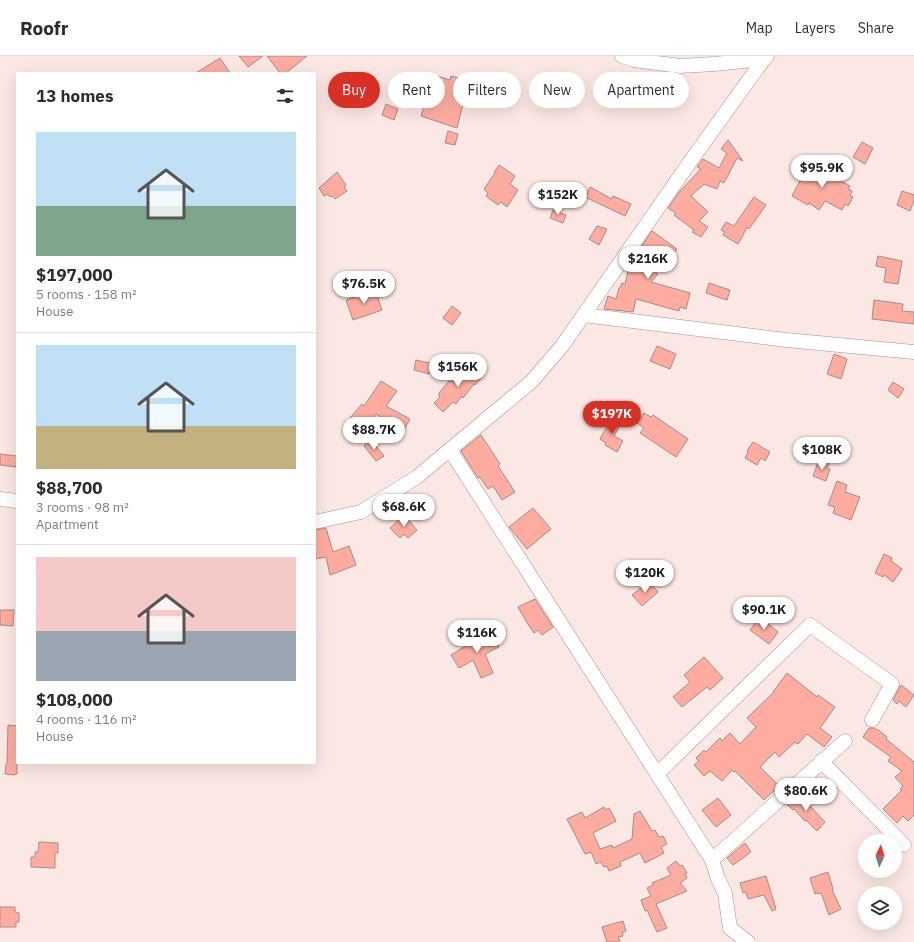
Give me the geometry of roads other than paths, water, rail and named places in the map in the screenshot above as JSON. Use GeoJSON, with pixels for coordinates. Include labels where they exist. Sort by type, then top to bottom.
{"type":"FeatureCollection","features":[{"type":"Feature","properties":{"kind":"street"},"geometry":{"type":"LineString","coordinates":[[622,56],[634,60],[680,66],[714,64],[765,57]]}},
{"type":"Feature","properties":{"kind":"street"},"geometry":{"type":"LineString","coordinates":[[316,522],[361,512],[417,477],[532,381],[562,346],[765,57]]}},
{"type":"Feature","properties":{"kind":"street"},"geometry":{"type":"LineString","coordinates":[[584,315],[786,340],[914,352]]}},
{"type":"Feature","properties":{"kind":"street"},"geometry":{"type":"LineString","coordinates":[[450,450],[712,860],[718,879],[725,893],[730,928],[748,942]]}},
{"type":"Feature","properties":{"kind":"street"},"geometry":{"type":"LineString","coordinates":[[0,499],[16,501]]}},
{"type":"Feature","properties":{"kind":"street"},"geometry":{"type":"LineString","coordinates":[[657,774],[810,625],[892,684],[872,720]]}},
{"type":"Feature","properties":{"kind":"street"},"geometry":{"type":"LineString","coordinates":[[712,860],[845,741]]}},
{"type":"Feature","properties":{"kind":"street"},"geometry":{"type":"LineString","coordinates":[[821,761],[904,845]]}}]}
